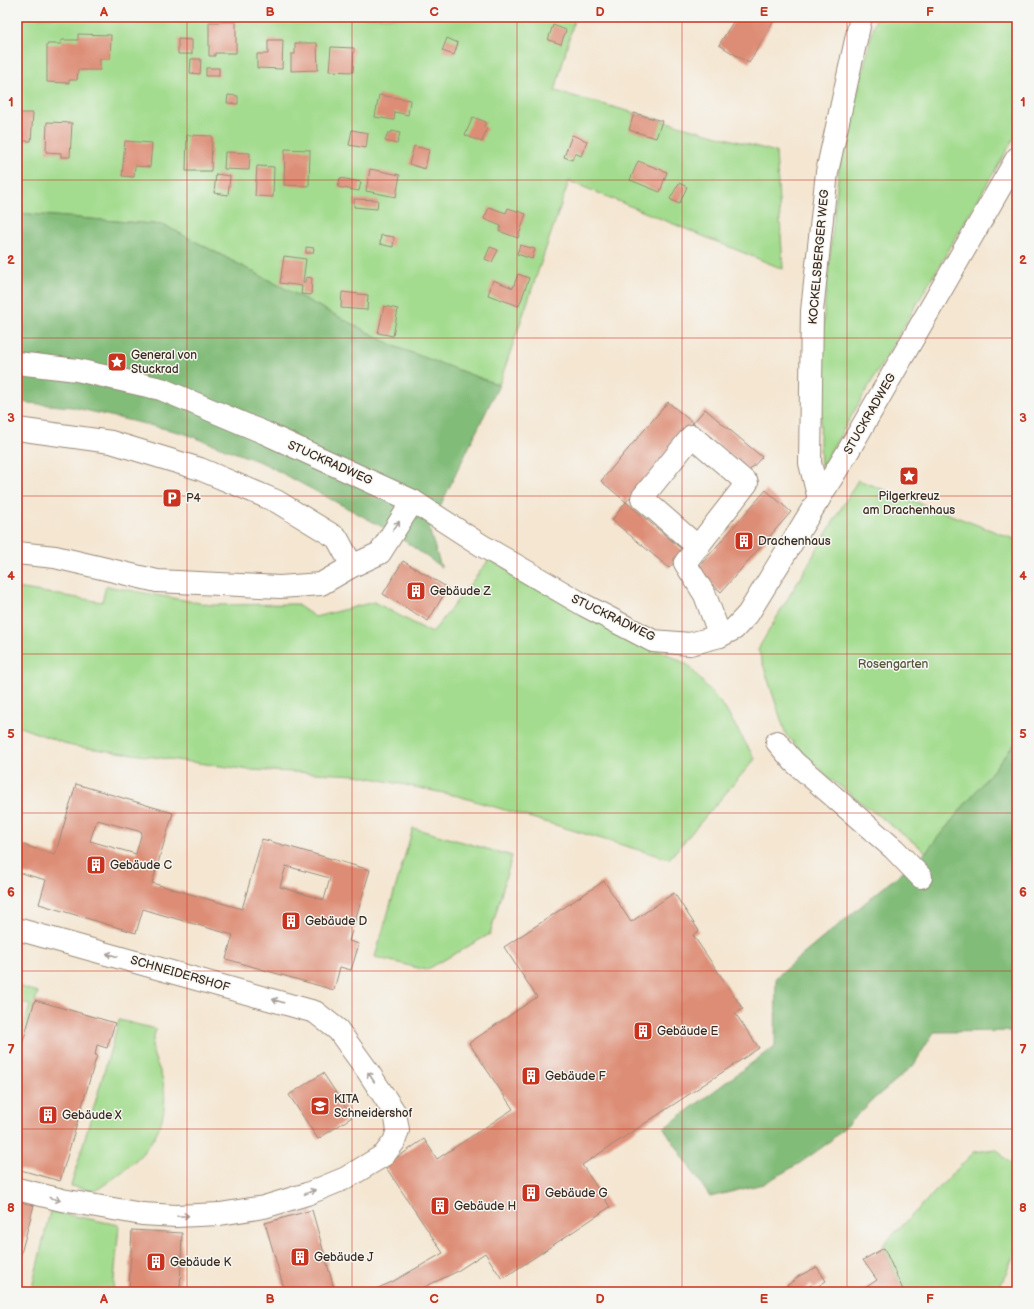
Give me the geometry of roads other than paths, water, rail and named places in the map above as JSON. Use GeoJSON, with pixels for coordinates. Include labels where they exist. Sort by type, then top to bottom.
{"type":"FeatureCollection","features":[{"type":"Feature","properties":{"kind":"street","name":"KOCKELSBERGER WEG"},"geometry":{"type":"LineString","coordinates":[[819,499],[810,463],[812,312],[827,172],[861,17]]}},
{"type":"Feature","properties":{"kind":"street","name":"STUCKRADWEG"},"geometry":{"type":"LineString","coordinates":[[17,363],[77,370],[161,389],[265,433],[414,501],[488,549],[584,605],[653,641],[690,644],[720,636],[734,629],[748,614],[819,499],[1017,158]]}},
{"type":"Feature","properties":{"kind":"street"},"geometry":{"type":"LineString","coordinates":[[17,429],[111,442],[200,469],[276,501],[337,538],[352,566]]}},
{"type":"Feature","properties":{"kind":"street"},"geometry":{"type":"LineString","coordinates":[[698,546],[642,498],[692,436],[747,484],[685,563],[705,595],[720,636]]}},
{"type":"Feature","properties":{"kind":"street"},"geometry":{"type":"LineString","coordinates":[[17,553],[55,557],[157,581],[280,587],[321,584],[352,566],[380,553],[414,501]]}},
{"type":"Feature","properties":{"kind":"street"},"geometry":{"type":"LineString","coordinates":[[777,742],[794,762],[894,849],[921,877]]}},
{"type":"Feature","properties":{"kind":"street","name":"SCHNEIDERSHOF"},"geometry":{"type":"LineString","coordinates":[[17,928],[315,1012],[338,1030],[395,1113],[398,1130],[394,1142],[384,1154],[346,1178],[307,1194],[264,1207],[220,1214],[176,1216],[142,1214],[78,1203],[17,1189]]}},
{"type":"Feature","properties":{"kind":"place","name":"General von Stuckrad"},"geometry":{"type":"Point","coordinates":[117,362]}},
{"type":"Feature","properties":{"kind":"place","name":"Pilgerkreuz am Drachenhaus"},"geometry":{"type":"Point","coordinates":[909,476]}},
{"type":"Feature","properties":{"kind":"place","name":"P4"},"geometry":{"type":"Point","coordinates":[172,498]}},
{"type":"Feature","properties":{"kind":"place","name":"Drachenhaus"},"geometry":{"type":"Point","coordinates":[744,541]}},
{"type":"Feature","properties":{"kind":"place","name":"Gebäude Z"},"geometry":{"type":"Point","coordinates":[416,591]}},
{"type":"Feature","properties":{"kind":"place","name":"Gebäude C"},"geometry":{"type":"Point","coordinates":[96,865]}},
{"type":"Feature","properties":{"kind":"place","name":"Gebäude D"},"geometry":{"type":"Point","coordinates":[291,921]}},
{"type":"Feature","properties":{"kind":"place","name":"Gebäude E"},"geometry":{"type":"Point","coordinates":[643,1031]}},
{"type":"Feature","properties":{"kind":"place","name":"Gebäude F"},"geometry":{"type":"Point","coordinates":[531,1076]}},
{"type":"Feature","properties":{"kind":"place","name":"KITA Schneidershof"},"geometry":{"type":"Point","coordinates":[320,1106]}},
{"type":"Feature","properties":{"kind":"place","name":"Gebäude X"},"geometry":{"type":"Point","coordinates":[48,1115]}},
{"type":"Feature","properties":{"kind":"place","name":"Gebäude G"},"geometry":{"type":"Point","coordinates":[531,1193]}},
{"type":"Feature","properties":{"kind":"place","name":"Gebäude H"},"geometry":{"type":"Point","coordinates":[440,1206]}},
{"type":"Feature","properties":{"kind":"place","name":"Gebäude J"},"geometry":{"type":"Point","coordinates":[300,1257]}},
{"type":"Feature","properties":{"kind":"place","name":"Gebäude K"},"geometry":{"type":"Point","coordinates":[156,1262]}},
{"type":"Feature","properties":{"kind":"park label","name":"Rosengarten"},"geometry":{"type":"Point","coordinates":[893,664]}}]}
